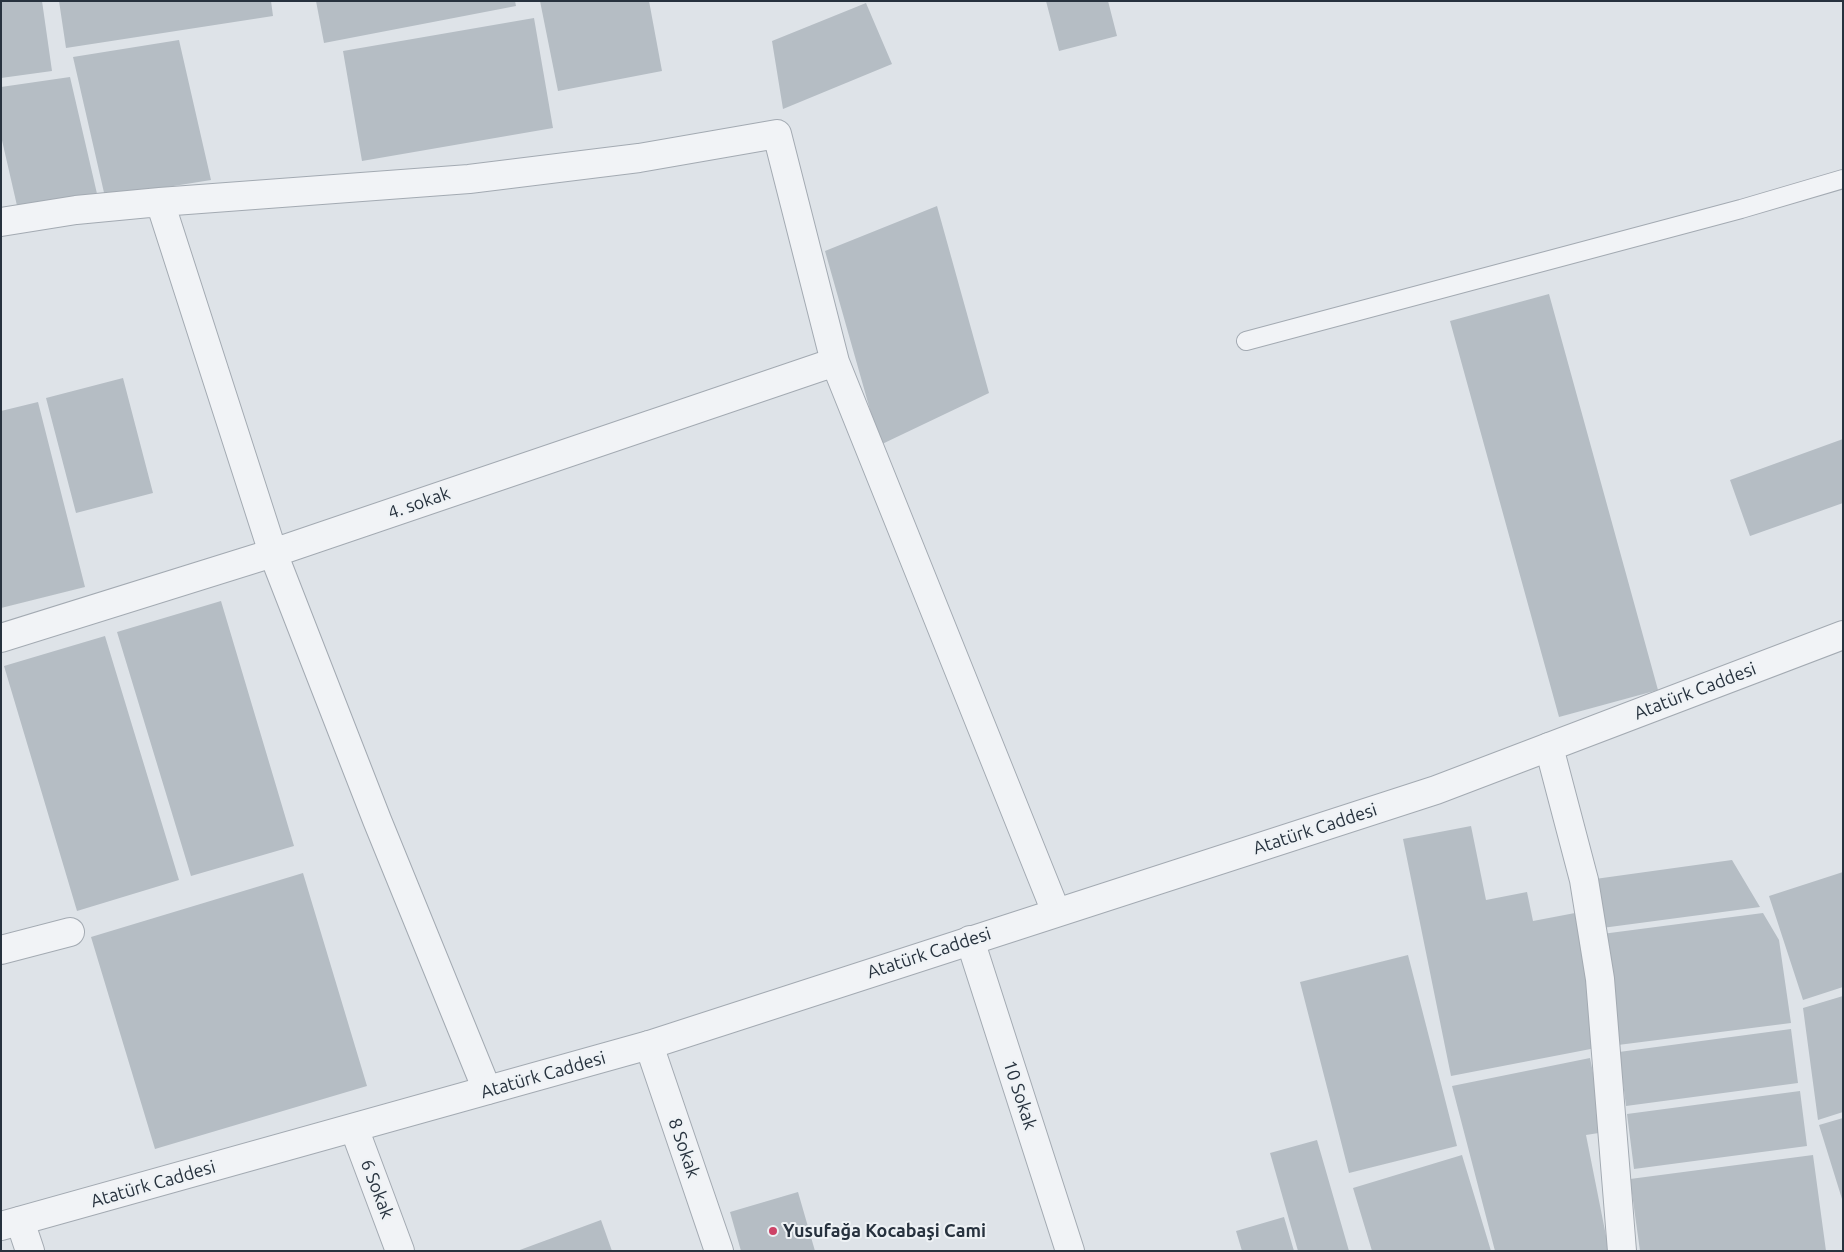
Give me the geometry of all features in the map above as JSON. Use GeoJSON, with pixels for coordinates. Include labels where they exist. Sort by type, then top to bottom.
{"type":"FeatureCollection","features":[{"type":"Feature","properties":{"kind":"street"},"geometry":{"type":"LineString","coordinates":[[1,222],[76,210],[160,202],[469,179],[639,158],[777,134],[835,362],[1056,912]]}},
{"type":"Feature","properties":{"kind":"street"},"geometry":{"type":"LineString","coordinates":[[160,202],[272,553],[377,820],[487,1090]]}},
{"type":"Feature","properties":{"kind":"street","name":"4. sokak"},"geometry":{"type":"LineString","coordinates":[[1,638],[272,553],[835,362]]}},
{"type":"Feature","properties":{"kind":"street","name":"Atatürk Caddesi"},"geometry":{"type":"LineString","coordinates":[[10,1224],[649,1045],[1436,790],[1843,635]]}},
{"type":"Feature","properties":{"kind":"street"},"geometry":{"type":"LineString","coordinates":[[1549,746],[1584,880],[1600,979],[1622,1251]]}},
{"type":"Feature","properties":{"kind":"street"},"geometry":{"type":"LineString","coordinates":[[1,950],[70,932]]}},
{"type":"Feature","properties":{"kind":"street","name":"10 Sokak"},"geometry":{"type":"LineString","coordinates":[[970,940],[1070,1251]]}},
{"type":"Feature","properties":{"kind":"street","name":"8 Sokak"},"geometry":{"type":"LineString","coordinates":[[649,1045],[719,1251]]}},
{"type":"Feature","properties":{"kind":"street","name":"6 Sokak"},"geometry":{"type":"LineString","coordinates":[[354,1128],[400,1251]]}},
{"type":"Feature","properties":{"kind":"street"},"geometry":{"type":"LineString","coordinates":[[10,1224],[30,1251]]}},
{"type":"Feature","properties":{"kind":"lane"},"geometry":{"type":"LineString","coordinates":[[1246,342],[1740,209],[1843,179]]}},
{"type":"Feature","properties":{"kind":"building"},"geometry":{"type":"Polygon","coordinates":[[[1,1],[42,1],[52,71],[1,78],[1,1]]]}},
{"type":"Feature","properties":{"kind":"building"},"geometry":{"type":"Polygon","coordinates":[[[59,1],[271,1],[273,16],[66,48],[59,1]]]}},
{"type":"Feature","properties":{"kind":"building"},"geometry":{"type":"Polygon","coordinates":[[[316,1],[515,1],[516,6],[324,43],[316,1]]]}},
{"type":"Feature","properties":{"kind":"building"},"geometry":{"type":"Polygon","coordinates":[[[540,1],[649,1],[662,71],[558,91],[540,1]]]}},
{"type":"Feature","properties":{"kind":"building"},"geometry":{"type":"Polygon","coordinates":[[[1046,1],[1108,1],[1117,36],[1059,51],[1046,1]]]}},
{"type":"Feature","properties":{"kind":"building"},"geometry":{"type":"Polygon","coordinates":[[[866,3],[892,64],[783,109],[772,41],[866,3]]]}},
{"type":"Feature","properties":{"kind":"building"},"geometry":{"type":"Polygon","coordinates":[[[534,18],[553,128],[362,161],[343,51],[534,18]]]}},
{"type":"Feature","properties":{"kind":"building"},"geometry":{"type":"Polygon","coordinates":[[[179,40],[211,180],[105,197],[73,57],[179,40]]]}},
{"type":"Feature","properties":{"kind":"building"},"geometry":{"type":"Polygon","coordinates":[[[70,77],[98,198],[18,210],[1,136],[1,87],[70,77]]]}},
{"type":"Feature","properties":{"kind":"building"},"geometry":{"type":"Polygon","coordinates":[[[937,206],[989,393],[880,445],[825,251],[937,206]]]}},
{"type":"Feature","properties":{"kind":"building"},"geometry":{"type":"Polygon","coordinates":[[[1549,294],[1658,690],[1559,717],[1450,321],[1549,294]]]}},
{"type":"Feature","properties":{"kind":"building"},"geometry":{"type":"Polygon","coordinates":[[[123,378],[153,493],[76,513],[46,398],[123,378]]]}},
{"type":"Feature","properties":{"kind":"building"},"geometry":{"type":"Polygon","coordinates":[[[38,402],[85,587],[1,608],[1,411],[38,402]]]}},
{"type":"Feature","properties":{"kind":"building"},"geometry":{"type":"Polygon","coordinates":[[[1843,439],[1843,503],[1750,536],[1730,480],[1843,439]]]}},
{"type":"Feature","properties":{"kind":"building"},"geometry":{"type":"Polygon","coordinates":[[[221,601],[294,846],[191,876],[117,632],[221,601]]]}},
{"type":"Feature","properties":{"kind":"building"},"geometry":{"type":"Polygon","coordinates":[[[105,636],[179,880],[77,911],[4,666],[105,636]]]}},
{"type":"Feature","properties":{"kind":"building"},"geometry":{"type":"Polygon","coordinates":[[[1471,826],[1486,900],[1527,892],[1533,921],[1575,913],[1601,1047],[1451,1076],[1403,839],[1471,826]]]}},
{"type":"Feature","properties":{"kind":"building"},"geometry":{"type":"Polygon","coordinates":[[[1732,860],[1760,907],[1602,928],[1595,879],[1732,860]]]}},
{"type":"Feature","properties":{"kind":"building"},"geometry":{"type":"Polygon","coordinates":[[[1843,872],[1843,987],[1803,1000],[1769,896],[1843,872]]]}},
{"type":"Feature","properties":{"kind":"building"},"geometry":{"type":"Polygon","coordinates":[[[303,873],[367,1086],[155,1149],[91,937],[303,873]]]}},
{"type":"Feature","properties":{"kind":"building"},"geometry":{"type":"Polygon","coordinates":[[[1763,913],[1779,940],[1791,1023],[1618,1045],[1602,934],[1763,913]]]}},
{"type":"Feature","properties":{"kind":"building"},"geometry":{"type":"Polygon","coordinates":[[[1408,955],[1457,1146],[1349,1173],[1300,982],[1408,955]]]}},
{"type":"Feature","properties":{"kind":"building"},"geometry":{"type":"Polygon","coordinates":[[[1843,996],[1843,1112],[1818,1120],[1803,1008],[1843,996]]]}},
{"type":"Feature","properties":{"kind":"building"},"geometry":{"type":"Polygon","coordinates":[[[1791,1029],[1798,1083],[1626,1106],[1619,1052],[1791,1029]]]}},
{"type":"Feature","properties":{"kind":"building"},"geometry":{"type":"Polygon","coordinates":[[[1590,1058],[1605,1132],[1586,1135],[1609,1251],[1495,1251],[1452,1086],[1590,1058]]]}},
{"type":"Feature","properties":{"kind":"building"},"geometry":{"type":"Polygon","coordinates":[[[1800,1091],[1807,1146],[1634,1169],[1627,1114],[1800,1091]]]}},
{"type":"Feature","properties":{"kind":"building"},"geometry":{"type":"Polygon","coordinates":[[[1843,1118],[1843,1199],[1842,1199],[1819,1125],[1843,1118]]]}},
{"type":"Feature","properties":{"kind":"building"},"geometry":{"type":"Polygon","coordinates":[[[1317,1140],[1349,1251],[1298,1251],[1270,1153],[1317,1140]]]}},
{"type":"Feature","properties":{"kind":"building"},"geometry":{"type":"Polygon","coordinates":[[[1462,1155],[1491,1251],[1372,1251],[1353,1188],[1462,1155]]]}},
{"type":"Feature","properties":{"kind":"building"},"geometry":{"type":"Polygon","coordinates":[[[1813,1155],[1826,1251],[1640,1251],[1630,1179],[1813,1155]]]}},
{"type":"Feature","properties":{"kind":"building","name":"Yusufağa Kocabaşi Cami"},"geometry":{"type":"Polygon","coordinates":[[[798,1192],[815,1251],[741,1251],[730,1212],[798,1192]]]}},
{"type":"Feature","properties":{"kind":"building"},"geometry":{"type":"Polygon","coordinates":[[[1284,1217],[1294,1251],[1242,1251],[1236,1231],[1284,1217]]]}},
{"type":"Feature","properties":{"kind":"building"},"geometry":{"type":"Polygon","coordinates":[[[601,1220],[612,1251],[517,1251],[601,1220]]]}},
{"type":"Feature","properties":{"kind":"place","name":"Yusufağa Kocabaşi Cami"},"geometry":{"type":"Point","coordinates":[773,1231]}}]}
